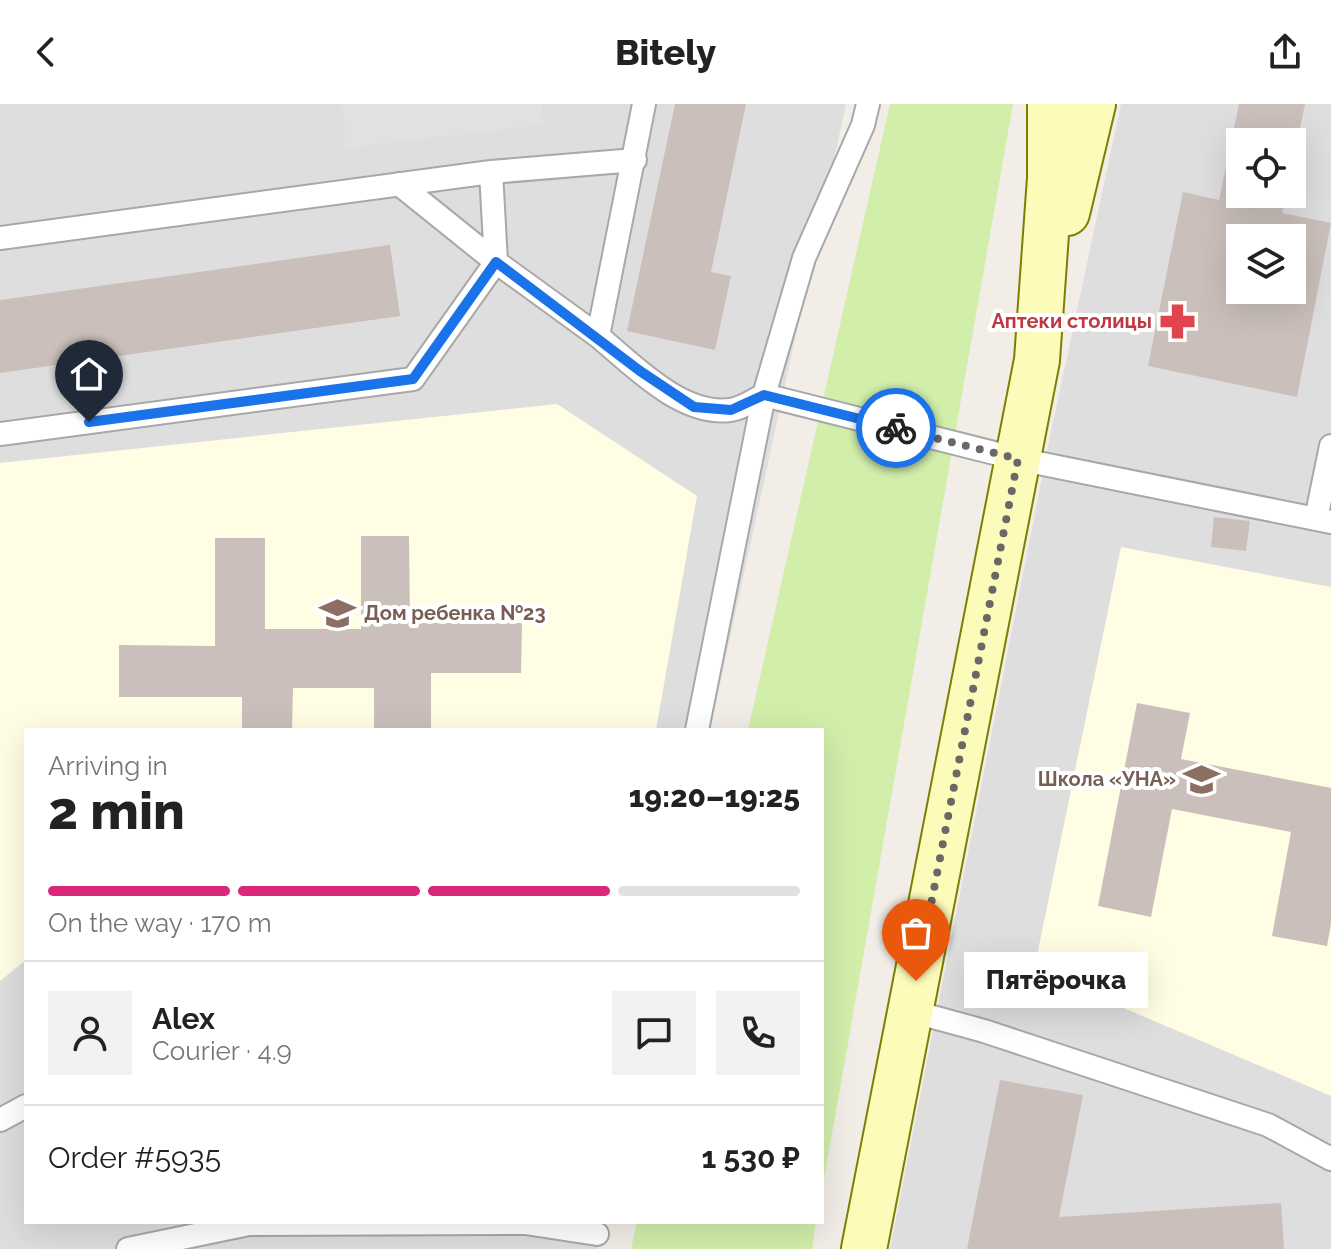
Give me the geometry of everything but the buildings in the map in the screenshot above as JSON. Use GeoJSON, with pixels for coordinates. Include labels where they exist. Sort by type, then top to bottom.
{"type":"FeatureCollection","features":[{"type":"Feature","properties":{"kind":"street"},"geometry":{"type":"LineString","coordinates":[[1042,321],[1050,104]]}},
{"type":"Feature","properties":{"kind":"street"},"geometry":{"type":"LineString","coordinates":[[864,1249],[1018,459],[1042,321],[1093,104]]}},
{"type":"Feature","properties":{"kind":"lane"},"geometry":{"type":"LineString","coordinates":[[598,336],[644,104]]}},
{"type":"Feature","properties":{"kind":"lane"},"geometry":{"type":"LineString","coordinates":[[697,728],[764,395],[804,258],[863,125],[868,104]]}},
{"type":"Feature","properties":{"kind":"lane"},"geometry":{"type":"LineString","coordinates":[[0,238],[491,172],[635,160]]}},
{"type":"Feature","properties":{"kind":"lane"},"geometry":{"type":"LineString","coordinates":[[0,434],[413,379],[496,262],[491,172]]}},
{"type":"Feature","properties":{"kind":"lane"},"geometry":{"type":"LineString","coordinates":[[399,184],[640,371],[694,407],[731,410],[764,395],[1018,459],[1324,520],[1331,446]]}},
{"type":"Feature","properties":{"kind":"lane"},"geometry":{"type":"LineString","coordinates":[[911,1011],[984,1031],[1268,1125],[1331,1159]]}},
{"type":"Feature","properties":{"kind":"lane"},"geometry":{"type":"LineString","coordinates":[[0,1120],[24,1107]]}},
{"type":"Feature","properties":{"kind":"lane"},"geometry":{"type":"LineString","coordinates":[[128,1249],[244,1224]]}},
{"type":"Feature","properties":{"kind":"lane"},"geometry":{"type":"LineString","coordinates":[[531,1224],[597,1235]]}},
{"type":"Feature","properties":{"kind":"shaded area"},"geometry":{"type":"Polygon","coordinates":[[[0,104],[846,104],[710,728],[24,728],[24,1224],[604,1224],[598,1249],[0,1249],[0,104]]]}},
{"type":"Feature","properties":{"kind":"shaded area"},"geometry":{"type":"Polygon","coordinates":[[[342,104],[542,104],[543,125],[346,148],[342,104]]]}},
{"type":"Feature","properties":{"kind":"shaded area"},"geometry":{"type":"Polygon","coordinates":[[[1121,104],[1331,104],[1331,1249],[890,1249],[1051,432],[1121,104]]]}},
{"type":"Feature","properties":{"kind":"shaded area","name":"Дом ребенка №23"},"geometry":{"type":"Polygon","coordinates":[[[557,404],[697,496],[656,728],[24,728],[24,962],[0,981],[0,463],[557,404]]]}},
{"type":"Feature","properties":{"kind":"shaded area","name":"Школа «УНА»"},"geometry":{"type":"Polygon","coordinates":[[[1121,547],[1331,587],[1331,1096],[1034,970],[1121,547]]]}},
{"type":"Feature","properties":{"kind":"green space"},"geometry":{"type":"Polygon","coordinates":[[[890,104],[1013,104],[824,1180],[824,728],[748,728],[890,104]]]}},
{"type":"Feature","properties":{"kind":"green space"},"geometry":{"type":"Polygon","coordinates":[[[637,1224],[816,1224],[812,1249],[631,1249],[637,1224]]]}},
{"type":"Feature","properties":{"kind":"way so far"},"geometry":{"type":"LineString","coordinates":[[896,428],[1018,459],[916,981]]}},
{"type":"Feature","properties":{"kind":"place","name":"Аптеки столицы"},"geometry":{"type":"Point","coordinates":[1178,321]}},
{"type":"Feature","properties":{"kind":"place","name":"Дом ребенка №23"},"geometry":{"type":"Point","coordinates":[338,613]}},
{"type":"Feature","properties":{"kind":"place","name":"Школа «УНА»"},"geometry":{"type":"Point","coordinates":[1202,779]}},
{"type":"Feature","properties":{"kind":"place","name":"Пятёрочка"},"geometry":{"type":"Point","coordinates":[916,981]}},
{"type":"Feature","properties":{"kind":"route"},"geometry":{"type":"LineString","coordinates":[[89,422],[413,379],[496,262],[598,336],[640,371],[694,407],[731,410],[764,395],[896,428]]}}]}
